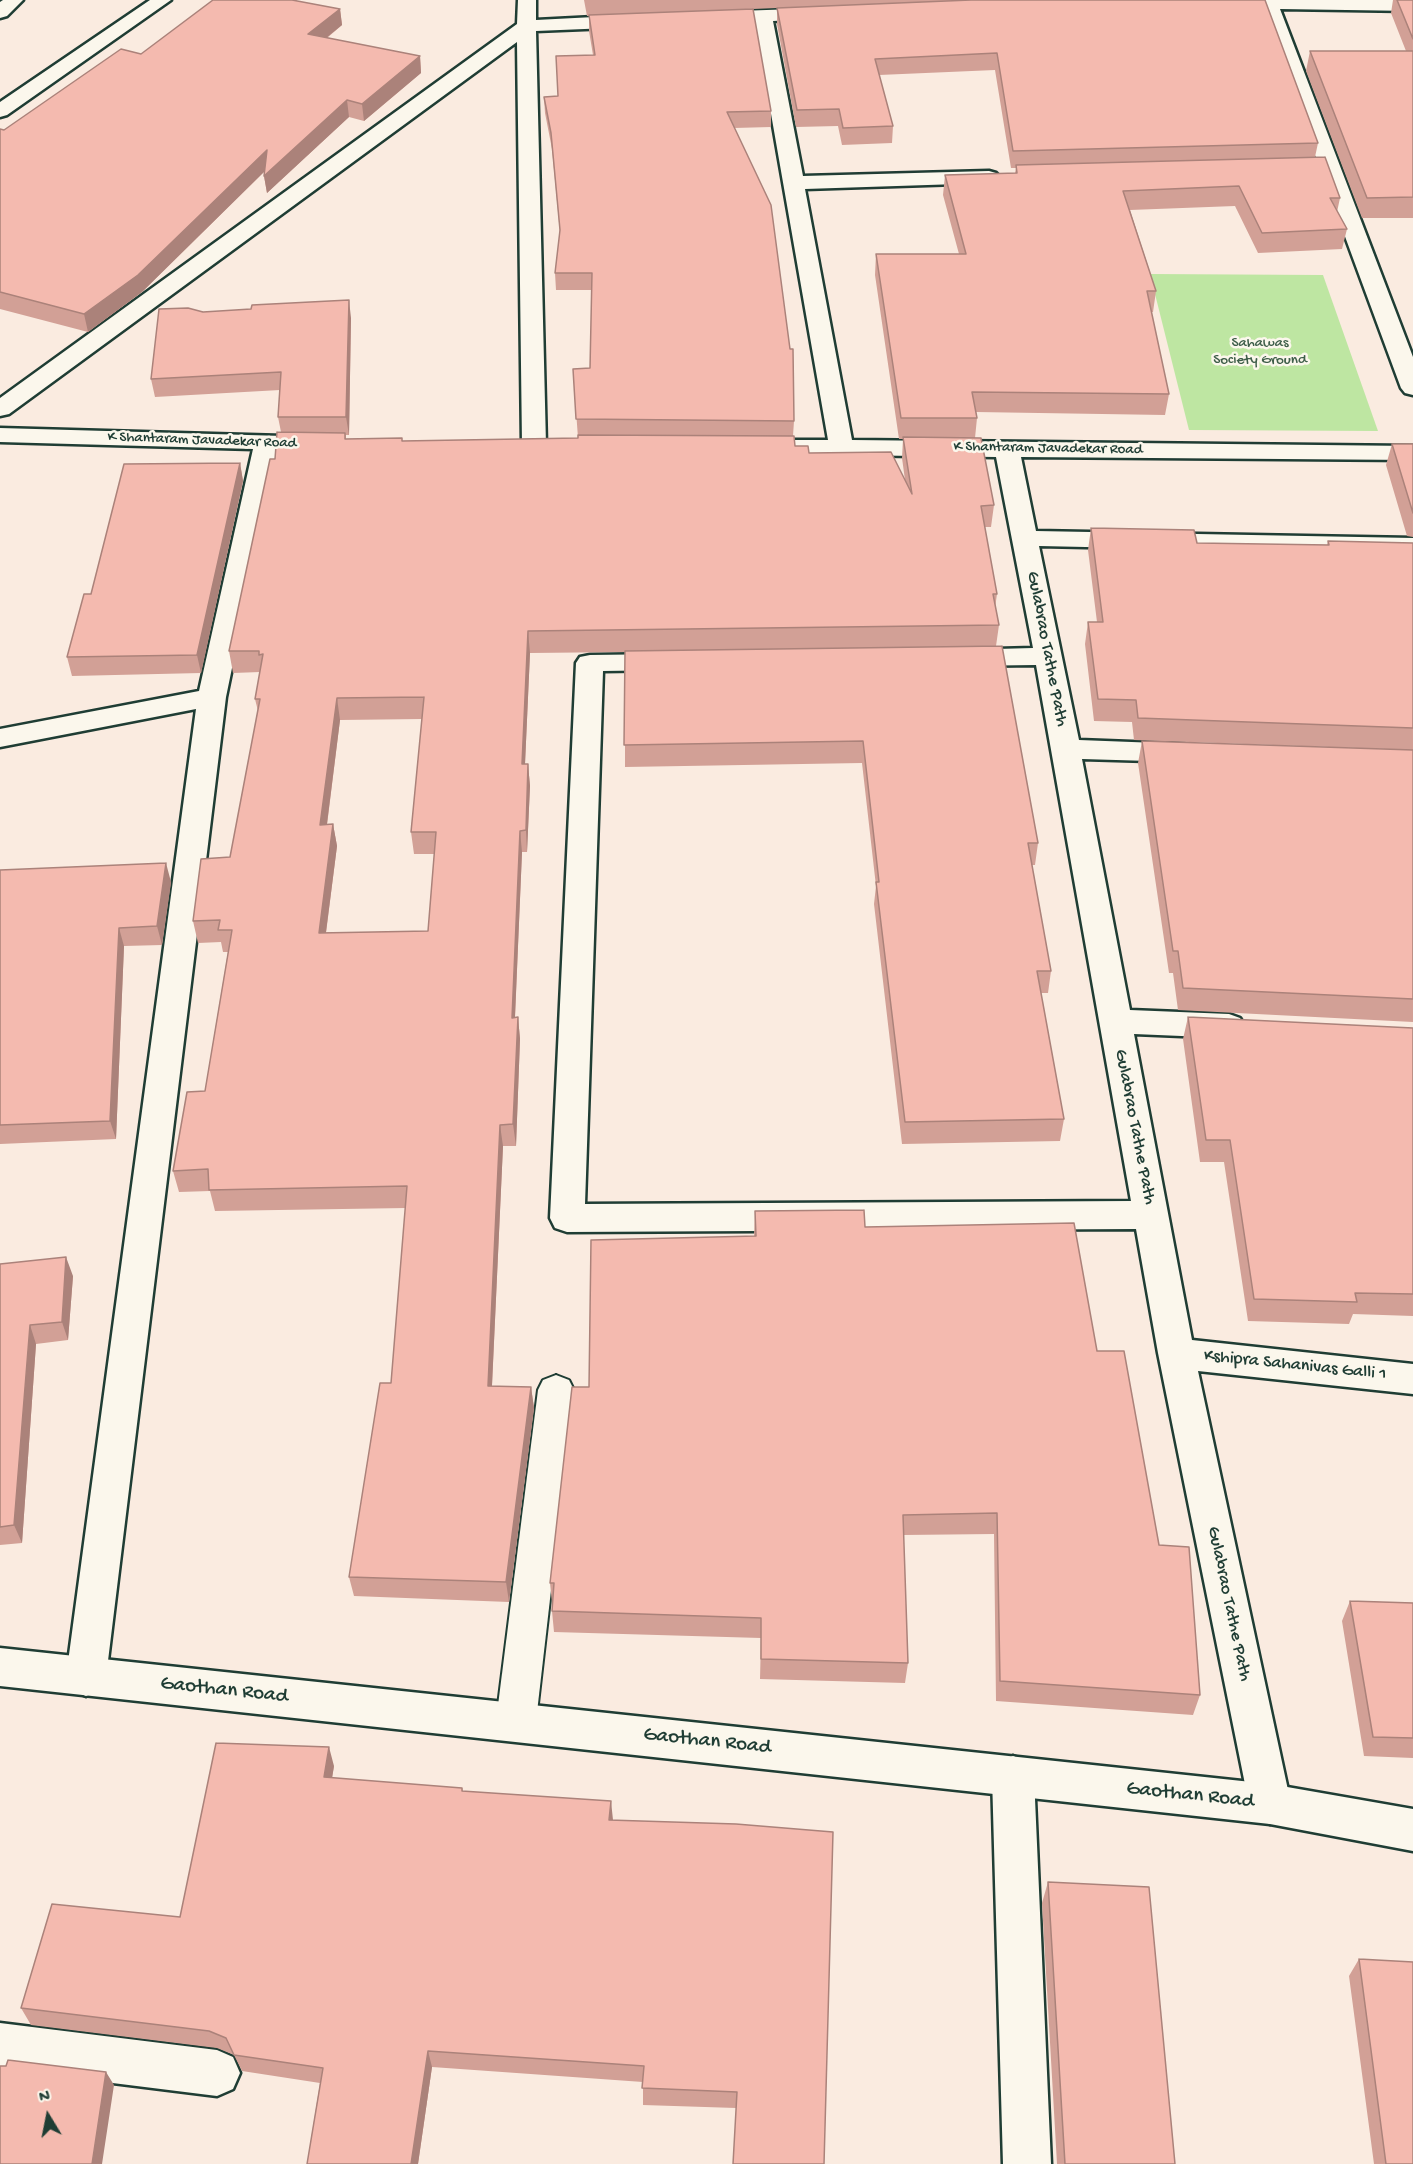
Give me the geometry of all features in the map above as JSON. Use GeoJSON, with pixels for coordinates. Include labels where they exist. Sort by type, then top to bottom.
{"type":"FeatureCollection","features":[{"type":"Feature","properties":{"kind":"street"},"geometry":{"type":"LineString","coordinates":[[0,12],[14,0]]}},
{"type":"Feature","properties":{"kind":"street"},"geometry":{"type":"LineString","coordinates":[[0,111],[162,0]]}},
{"type":"Feature","properties":{"kind":"street"},"geometry":{"type":"LineString","coordinates":[[528,0],[526,26],[534,445]]}},
{"type":"Feature","properties":{"kind":"street"},"geometry":{"type":"LineString","coordinates":[[1200,3],[1413,5]]}},
{"type":"Feature","properties":{"kind":"street"},"geometry":{"type":"LineString","coordinates":[[1269,4],[1413,388]]}},
{"type":"Feature","properties":{"kind":"street"},"geometry":{"type":"LineString","coordinates":[[697,19],[835,13]]}},
{"type":"Feature","properties":{"kind":"street"},"geometry":{"type":"LineString","coordinates":[[764,16],[841,447]]}},
{"type":"Feature","properties":{"kind":"street"},"geometry":{"type":"LineString","coordinates":[[0,409],[526,26],[652,21]]}},
{"type":"Feature","properties":{"kind":"street"},"geometry":{"type":"LineString","coordinates":[[1306,169],[1330,168]]}},
{"type":"Feature","properties":{"kind":"street"},"geometry":{"type":"LineString","coordinates":[[793,183],[1008,177]]}},
{"type":"Feature","properties":{"kind":"street","name":"K Shantaram Javadekar Road"},"geometry":{"type":"LineString","coordinates":[[0,435],[266,444],[347,444]]}},
{"type":"Feature","properties":{"kind":"street"},"geometry":{"type":"LineString","coordinates":[[86,1677],[212,697],[266,444]]}},
{"type":"Feature","properties":{"kind":"street","name":"K Shantaram Javadekar Road"},"geometry":{"type":"LineString","coordinates":[[746,446],[1413,453]]}},
{"type":"Feature","properties":{"kind":"street","name":"Gulabrao Tathe Path"},"geometry":{"type":"LineString","coordinates":[[1007,448],[1065,748],[1176,1353],[1270,1804]]}},
{"type":"Feature","properties":{"kind":"street"},"geometry":{"type":"LineString","coordinates":[[1024,538],[1413,546]]}},
{"type":"Feature","properties":{"kind":"street"},"geometry":{"type":"LineString","coordinates":[[938,658],[1046,657]]}},
{"type":"Feature","properties":{"kind":"street"},"geometry":{"type":"LineString","coordinates":[[698,661],[590,663],[567,1218],[1150,1215]]}},
{"type":"Feature","properties":{"kind":"street"},"geometry":{"type":"LineString","coordinates":[[0,738],[212,697]]}},
{"type":"Feature","properties":{"kind":"street"},"geometry":{"type":"LineString","coordinates":[[1065,748],[1209,754]]}},
{"type":"Feature","properties":{"kind":"street"},"geometry":{"type":"LineString","coordinates":[[1114,1021],[1258,1028]]}},
{"type":"Feature","properties":{"kind":"street","name":"Kshipra Sahanivas Galli 1"},"geometry":{"type":"LineString","coordinates":[[1176,1353],[1413,1379]]}},
{"type":"Feature","properties":{"kind":"street","name":"Gaothan Road"},"geometry":{"type":"LineString","coordinates":[[0,1667],[516,1720],[1270,1804],[1413,1830]]}},
{"type":"Feature","properties":{"kind":"street"},"geometry":{"type":"LineString","coordinates":[[1013,1776],[1027,2164]]}},
{"type":"Feature","properties":{"kind":"street"},"geometry":{"type":"LineString","coordinates":[[0,2046],[217,2073]]}},
{"type":"Feature","properties":{"kind":"lane"},"geometry":{"type":"LineString","coordinates":[[516,1720],[556,1390]]}},
{"type":"Feature","properties":{"kind":"green space","name":"Sahawas Society Ground"},"geometry":{"type":"Polygon","coordinates":[[[1150,274],[1323,275],[1378,431],[1189,430],[1150,274]]]}},
{"type":"Feature","properties":{"kind":"building"},"geometry":{"type":"Polygon","coordinates":[[[213,0],[292,0],[340,9],[308,34],[420,56],[362,104],[347,100],[264,176],[267,150],[138,275],[84,314],[0,292],[0,129],[4,130],[121,49],[141,54],[213,0]]]}},
{"type":"Feature","properties":{"kind":"building"},"geometry":{"type":"Polygon","coordinates":[[[971,0],[1265,0],[1318,143],[1013,151],[997,53],[875,59],[893,126],[843,128],[839,109],[797,110],[777,8],[971,0]]]}},
{"type":"Feature","properties":{"kind":"building"},"geometry":{"type":"Polygon","coordinates":[[[1397,0],[1413,0],[1413,39],[1397,0]]]}},
{"type":"Feature","properties":{"kind":"building"},"geometry":{"type":"Polygon","coordinates":[[[753,9],[771,111],[727,112],[771,205],[790,349],[793,349],[794,421],[576,419],[573,369],[590,368],[592,273],[555,273],[560,230],[551,133],[544,97],[558,96],[556,56],[595,55],[589,15],[753,9]]]}},
{"type":"Feature","properties":{"kind":"building"},"geometry":{"type":"Polygon","coordinates":[[[1310,51],[1413,51],[1413,197],[1367,198],[1310,51]]]}},
{"type":"Feature","properties":{"kind":"building"},"geometry":{"type":"Polygon","coordinates":[[[1325,157],[1340,198],[1330,198],[1347,229],[1262,233],[1239,186],[1123,191],[1156,291],[1147,291],[1169,394],[972,392],[977,418],[901,418],[876,254],[966,254],[945,175],[1017,173],[1016,165],[1325,157]]]}},
{"type":"Feature","properties":{"kind":"building"},"geometry":{"type":"Polygon","coordinates":[[[349,300],[346,417],[278,417],[281,372],[151,379],[159,309],[188,308],[203,312],[251,309],[252,305],[349,300]]]}},
{"type":"Feature","properties":{"kind":"building"},"geometry":{"type":"Polygon","coordinates":[[[277,432],[345,433],[345,439],[402,438],[402,441],[578,438],[578,435],[794,436],[795,446],[808,446],[809,453],[891,452],[912,494],[903,437],[981,438],[994,505],[981,506],[997,594],[993,594],[999,625],[528,631],[522,764],[528,764],[526,830],[520,831],[512,1018],[518,1017],[513,1124],[500,1125],[488,1386],[531,1387],[506,1582],[349,1577],[380,1383],[391,1383],[407,1186],[209,1190],[208,1169],[173,1171],[187,1092],[205,1091],[232,930],[218,930],[220,920],[193,921],[201,859],[230,857],[260,699],[255,699],[263,654],[259,655],[259,651],[229,651],[270,459],[275,459],[277,432]],[[424,697],[337,698],[320,825],[333,824],[319,933],[428,931],[436,832],[411,832],[424,697]]]}},
{"type":"Feature","properties":{"kind":"building"},"geometry":{"type":"Polygon","coordinates":[[[1392,444],[1413,444],[1413,513],[1392,444]]]}},
{"type":"Feature","properties":{"kind":"building"},"geometry":{"type":"Polygon","coordinates":[[[240,463],[197,655],[67,657],[84,594],[91,594],[124,464],[240,463]]]}},
{"type":"Feature","properties":{"kind":"building"},"geometry":{"type":"Polygon","coordinates":[[[1091,528],[1194,530],[1197,543],[1329,545],[1328,541],[1413,543],[1413,728],[1138,718],[1136,700],[1098,699],[1088,622],[1103,622],[1091,528]]]}},
{"type":"Feature","properties":{"kind":"building"},"geometry":{"type":"Polygon","coordinates":[[[1002,646],[1038,843],[1028,843],[1051,971],[1037,971],[1064,1119],[905,1122],[876,882],[879,882],[863,741],[624,745],[625,651],[1002,646]]]}},
{"type":"Feature","properties":{"kind":"building"},"geometry":{"type":"Polygon","coordinates":[[[1142,741],[1413,750],[1413,999],[1183,988],[1178,951],[1173,951],[1142,741]]]}},
{"type":"Feature","properties":{"kind":"building"},"geometry":{"type":"Polygon","coordinates":[[[166,863],[157,926],[119,928],[110,1121],[0,1125],[0,870],[166,863]]]}},
{"type":"Feature","properties":{"kind":"building"},"geometry":{"type":"Polygon","coordinates":[[[1188,1017],[1413,1028],[1413,1294],[1355,1293],[1357,1302],[1254,1299],[1230,1140],[1206,1140],[1188,1017]]]}},
{"type":"Feature","properties":{"kind":"building"},"geometry":{"type":"Polygon","coordinates":[[[864,1210],[865,1227],[1074,1223],[1097,1351],[1124,1351],[1159,1545],[1189,1547],[1200,1695],[1000,1681],[997,1513],[903,1515],[908,1663],[761,1659],[761,1618],[552,1611],[554,1583],[550,1583],[572,1387],[589,1387],[591,1240],[756,1236],[755,1211],[864,1210]]]}},
{"type":"Feature","properties":{"kind":"building"},"geometry":{"type":"Polygon","coordinates":[[[66,1257],[62,1322],[30,1325],[14,1525],[0,1527],[0,1264],[66,1257]]]}},
{"type":"Feature","properties":{"kind":"building"},"geometry":{"type":"Polygon","coordinates":[[[1350,1601],[1413,1603],[1413,1738],[1373,1737],[1350,1601]]]}},
{"type":"Feature","properties":{"kind":"building"},"geometry":{"type":"Polygon","coordinates":[[[216,1743],[329,1747],[324,1777],[462,1788],[462,1791],[611,1801],[609,1820],[736,1824],[833,1832],[824,2164],[733,2164],[737,2092],[642,2088],[644,2066],[428,2051],[411,2164],[307,2164],[323,2068],[234,2055],[226,2038],[209,2031],[21,2008],[52,1904],[180,1917],[216,1743]]]}},
{"type":"Feature","properties":{"kind":"building"},"geometry":{"type":"Polygon","coordinates":[[[1048,1882],[1149,1887],[1175,2164],[1065,2164],[1048,1882]]]}},
{"type":"Feature","properties":{"kind":"building"},"geometry":{"type":"Polygon","coordinates":[[[1359,1959],[1413,1962],[1413,2164],[1386,2164],[1359,1959]]]}},
{"type":"Feature","properties":{"kind":"building"},"geometry":{"type":"Polygon","coordinates":[[[8,2060],[106,2072],[92,2164],[0,2164],[0,2066],[6,2066],[8,2060]]]}}]}
